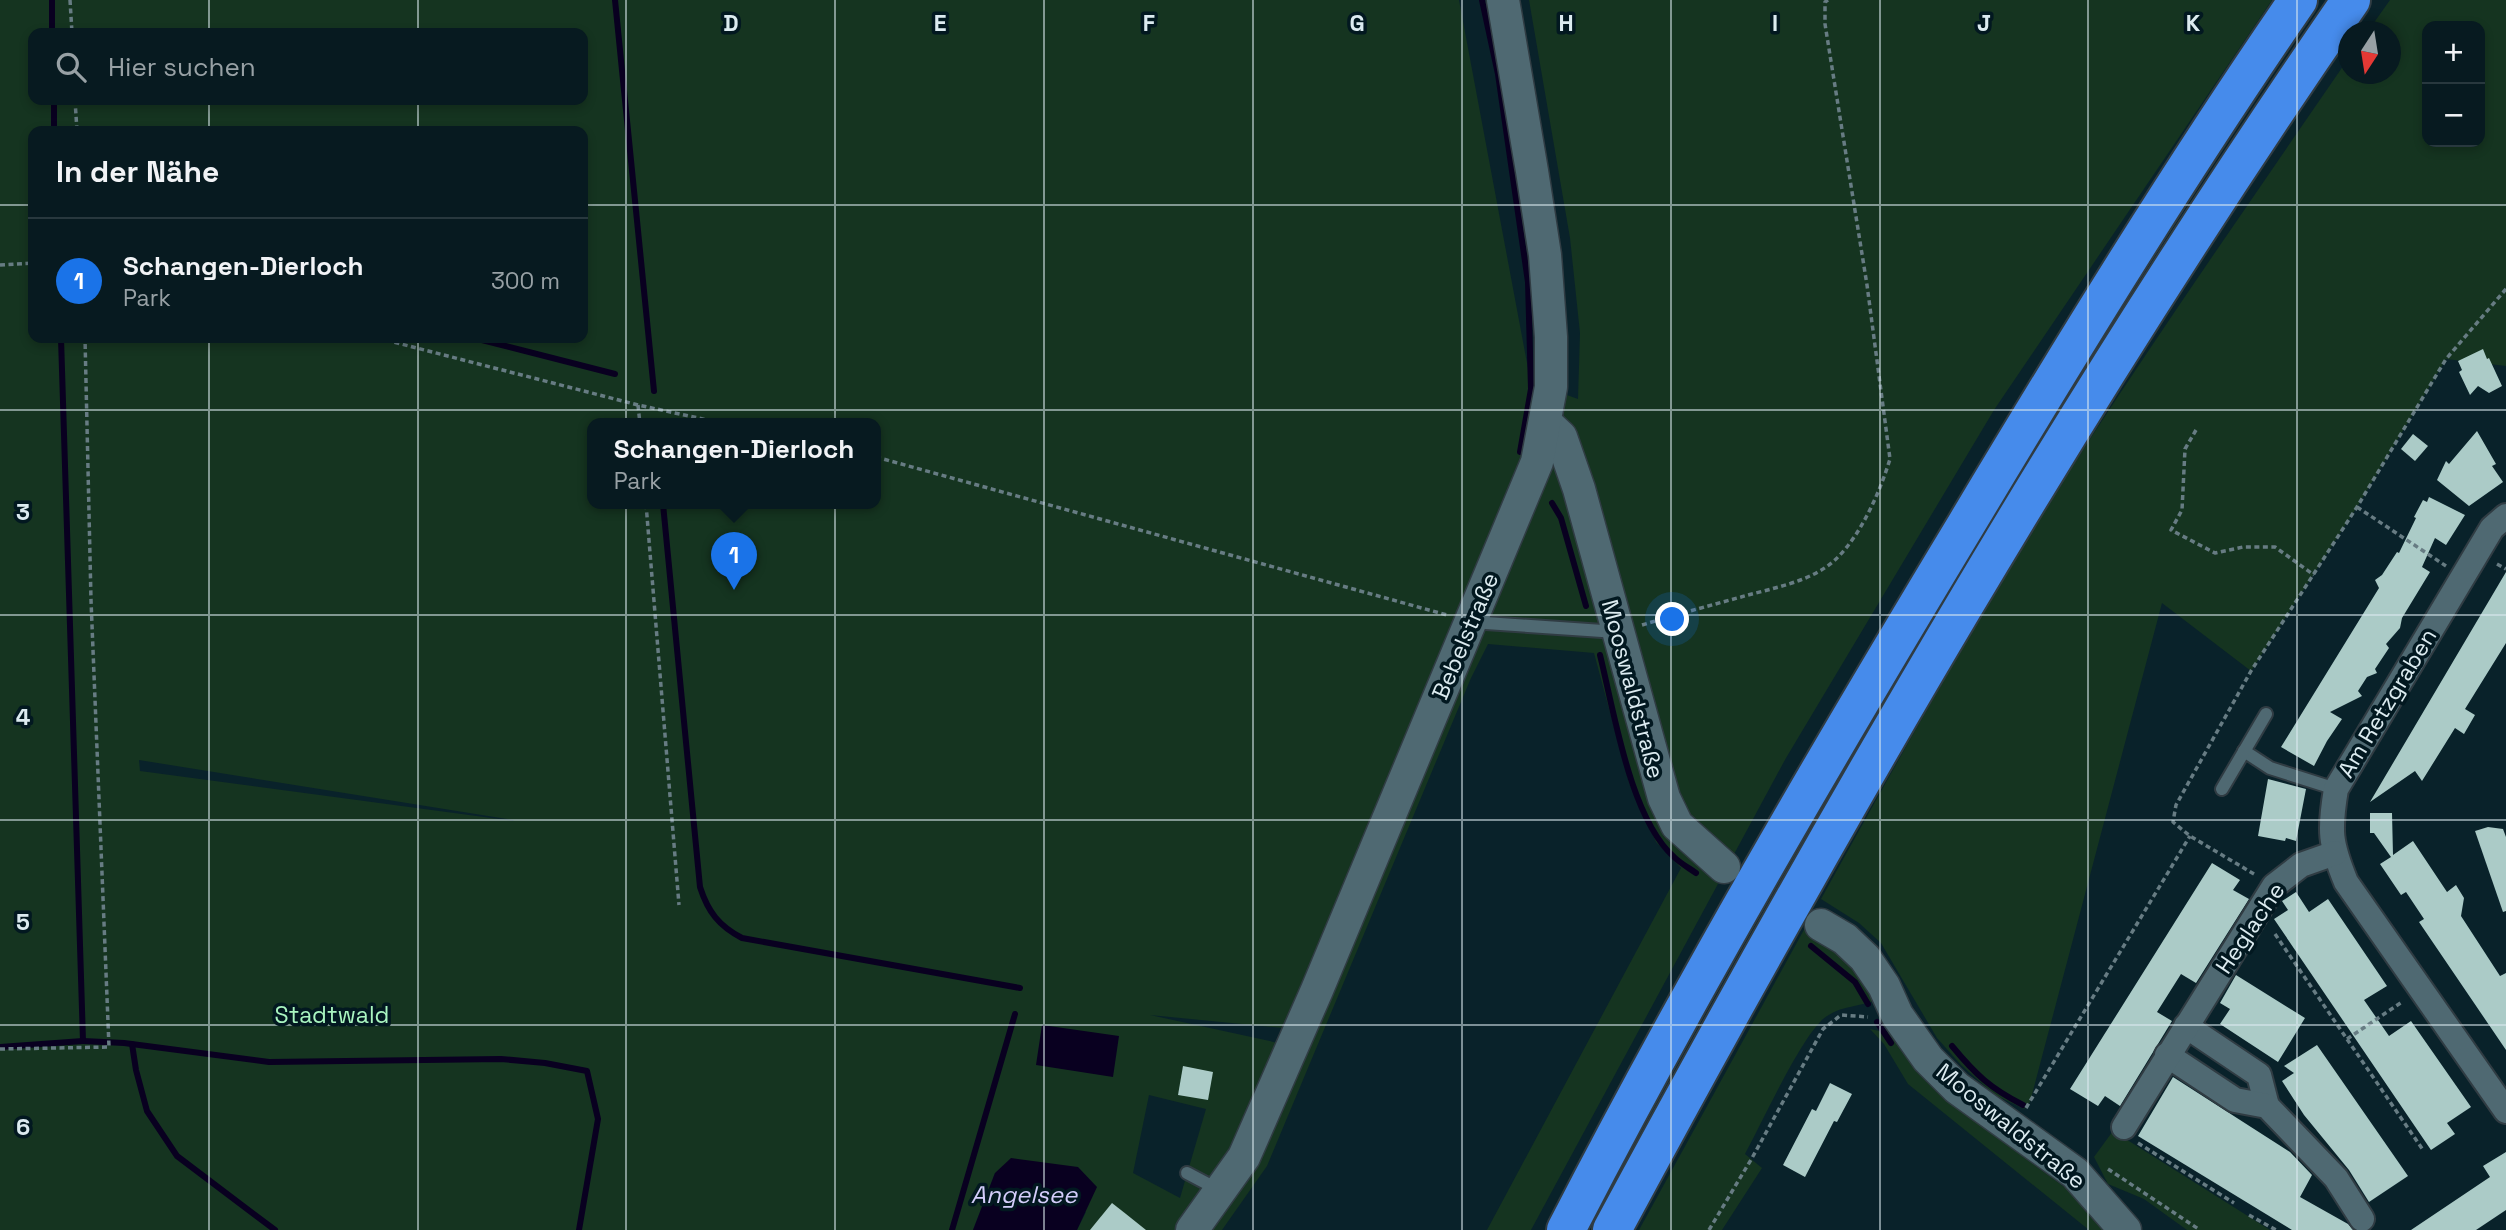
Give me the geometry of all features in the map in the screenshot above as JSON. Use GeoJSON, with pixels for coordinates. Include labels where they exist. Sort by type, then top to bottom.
{"type":"FeatureCollection","features":[{"type":"Feature","properties":{"kind":"highway"},"geometry":{"type":"LineString","coordinates":[[1566,1230],[1616,1132],[1865,691],[2229,100],[2298,0]]}},
{"type":"Feature","properties":{"kind":"highway"},"geometry":{"type":"LineString","coordinates":[[1612,1230],[1737,999],[1924,674],[2068,436],[2277,108],[2351,0]]}},
{"type":"Feature","properties":{"kind":"street","name":"Bebelstraße"},"geometry":{"type":"LineString","coordinates":[[1192,1230],[1244,1157],[1283,1070],[1537,462],[1550,387],[1551,337],[1545,255],[1503,0]]}},
{"type":"Feature","properties":{"kind":"street","name":"Mooswaldstraße"},"geometry":{"type":"LineString","coordinates":[[1545,422],[1561,437],[1579,489],[1664,798],[1677,825],[1724,867]]}},
{"type":"Feature","properties":{"kind":"street"},"geometry":{"type":"LineString","coordinates":[[1537,462],[1552,468],[1579,489]]}},
{"type":"Feature","properties":{"kind":"street","name":"Am Retzgraben"},"geometry":{"type":"LineString","coordinates":[[2506,516],[2492,528],[2336,789],[2332,829],[2334,853],[2346,882],[2506,1111]]}},
{"type":"Feature","properties":{"kind":"street","name":"Heglache"},"geometry":{"type":"LineString","coordinates":[[2124,1128],[2274,886],[2301,865],[2334,853]]}},
{"type":"Feature","properties":{"kind":"street","name":"Mooswaldstraße"},"geometry":{"type":"LineString","coordinates":[[1821,925],[1844,939],[1865,958],[1884,986],[1897,1014],[1928,1059],[1957,1088],[1993,1116],[2075,1173],[2125,1230]]}},
{"type":"Feature","properties":{"kind":"street"},"geometry":{"type":"LineString","coordinates":[[2186,1026],[2259,1075],[2267,1106],[2336,1178],[2362,1219]]}},
{"type":"Feature","properties":{"kind":"street"},"geometry":{"type":"LineString","coordinates":[[2167,1055],[2235,1100],[2267,1106]]}},
{"type":"Feature","properties":{"kind":"lane"},"geometry":{"type":"LineString","coordinates":[[1471,622],[1617,632]]}},
{"type":"Feature","properties":{"kind":"lane"},"geometry":{"type":"LineString","coordinates":[[2222,789],[2266,713]]}},
{"type":"Feature","properties":{"kind":"lane"},"geometry":{"type":"LineString","coordinates":[[2244,751],[2270,768],[2336,789]]}},
{"type":"Feature","properties":{"kind":"lane"},"geometry":{"type":"LineString","coordinates":[[1187,1173],[1221,1191]]}},
{"type":"Feature","properties":{"kind":"path"},"geometry":{"type":"LineString","coordinates":[[70,0],[72,28]]}},
{"type":"Feature","properties":{"kind":"path"},"geometry":{"type":"LineString","coordinates":[[1617,632],[1799,580],[1823,568],[1836,559],[1859,529],[1883,482],[1890,460],[1867,285],[1825,24],[1825,2],[1828,0]]}},
{"type":"Feature","properties":{"kind":"path"},"geometry":{"type":"LineString","coordinates":[[75,105],[77,126]]}},
{"type":"Feature","properties":{"kind":"path"},"geometry":{"type":"LineString","coordinates":[[0,265],[28,263]]}},
{"type":"Feature","properties":{"kind":"path"},"geometry":{"type":"LineString","coordinates":[[2274,886],[2190,836],[2173,822],[2176,805],[2251,671],[2357,508],[2446,359],[2506,289]]}},
{"type":"Feature","properties":{"kind":"path"},"geometry":{"type":"LineString","coordinates":[[0,1049],[109,1047],[90,600],[85,343]]}},
{"type":"Feature","properties":{"kind":"path"},"geometry":{"type":"LineString","coordinates":[[397,343],[698,418]]}},
{"type":"Feature","properties":{"kind":"path"},"geometry":{"type":"LineString","coordinates":[[638,405],[639,418]]}},
{"type":"Feature","properties":{"kind":"path"},"geometry":{"type":"LineString","coordinates":[[2196,430],[2185,449],[2182,510],[2171,530],[2215,553],[2243,547],[2275,547],[2314,575]]}},
{"type":"Feature","properties":{"kind":"path"},"geometry":{"type":"LineString","coordinates":[[881,458],[1471,622]]}},
{"type":"Feature","properties":{"kind":"path"},"geometry":{"type":"LineString","coordinates":[[2357,508],[2464,578]]}},
{"type":"Feature","properties":{"kind":"path"},"geometry":{"type":"LineString","coordinates":[[646,509],[679,905]]}},
{"type":"Feature","properties":{"kind":"path"},"geometry":{"type":"LineString","coordinates":[[2015,1129],[2190,836]]}},
{"type":"Feature","properties":{"kind":"path"},"geometry":{"type":"LineString","coordinates":[[2275,934],[2423,1150]]}},
{"type":"Feature","properties":{"kind":"path"},"geometry":{"type":"LineString","coordinates":[[2347,1039],[2421,989]]}},
{"type":"Feature","properties":{"kind":"path"},"geometry":{"type":"LineString","coordinates":[[1709,1230],[1823,1029],[1841,1015],[1861,1017],[1897,1014]]}},
{"type":"Feature","properties":{"kind":"path"},"geometry":{"type":"LineString","coordinates":[[2124,1128],[2122,1132],[2234,1203]]}},
{"type":"Feature","properties":{"kind":"path"},"geometry":{"type":"LineString","coordinates":[[2075,1173],[2107,1168],[2200,1230]]}},
{"type":"Feature","properties":{"kind":"path"},"geometry":{"type":"LineString","coordinates":[[2249,1215],[2276,1230]]}},
{"type":"Feature","properties":{"kind":"green space","name":"Stadtwald"},"geometry":{"type":"Polygon","coordinates":[[[0,0],[1459,0],[1533,395],[1536,384],[1578,399],[1580,333],[1570,238],[1529,0],[2272,0],[1994,410],[1786,758],[1531,1230],[1487,1230],[1681,868],[1656,842],[1629,783],[1594,653],[1488,644],[1471,678],[1267,1166],[1222,1230],[1077,1230],[1086,1212],[995,1173],[973,1230],[0,1230],[0,0]],[[1496,525],[1283,1028],[1150,1015],[1283,1044],[1496,525]],[[139,760],[140,771],[514,821],[139,760]],[[1149,1095],[1133,1173],[1180,1198],[1206,1109],[1149,1095]]]}},
{"type":"Feature","properties":{"kind":"green space"},"geometry":{"type":"Polygon","coordinates":[[[2390,0],[2506,0],[2506,366],[2446,359],[2357,507],[2251,671],[2162,603],[2030,1102],[2024,1109],[1995,1095],[1961,1065],[1937,1038],[1881,943],[1859,923],[1821,899],[2016,556],[2150,348],[2338,74],[2338,84],[2401,84],[2401,21],[2375,21],[2390,0]]]}},
{"type":"Feature","properties":{"kind":"green space"},"geometry":{"type":"Polygon","coordinates":[[[1806,926],[1819,933],[1874,988],[1878,999],[1833,1012],[1807,1039],[1783,1079],[1745,1154],[1762,1168],[1722,1230],[1639,1230],[1806,926]]]}},
{"type":"Feature","properties":{"kind":"green space"},"geometry":{"type":"Polygon","coordinates":[[[1870,1029],[1894,1034],[1943,1098],[2101,1214],[2111,1230],[2089,1230],[1908,1084],[1884,1044],[1870,1029]]]}},
{"type":"Feature","properties":{"kind":"green space"},"geometry":{"type":"Polygon","coordinates":[[[2113,1131],[2270,1230],[2187,1230],[2144,1199],[2108,1184],[2094,1157],[2113,1131]]]}},
{"type":"Feature","properties":{"kind":"water"},"geometry":{"type":"Polygon","coordinates":[[[1042,1025],[1119,1036],[1113,1077],[1036,1065],[1042,1025]]]}},
{"type":"Feature","properties":{"kind":"water","name":"Angelsee"},"geometry":{"type":"Polygon","coordinates":[[[1011,1158],[1078,1167],[1097,1187],[1077,1230],[973,1230],[995,1173],[1011,1158]]]}},
{"type":"Feature","properties":{"kind":"building"},"geometry":{"type":"Polygon","coordinates":[[[2483,349],[2502,386],[2489,393],[2478,386],[2470,395],[2459,372],[2462,370],[2458,361],[2483,349]]]}},
{"type":"Feature","properties":{"kind":"building"},"geometry":{"type":"Polygon","coordinates":[[[2477,431],[2496,464],[2492,466],[2503,482],[2469,506],[2437,480],[2446,461],[2449,464],[2477,431]]]}},
{"type":"Feature","properties":{"kind":"building"},"geometry":{"type":"Polygon","coordinates":[[[2413,434],[2428,446],[2415,461],[2401,449],[2413,434]]]}},
{"type":"Feature","properties":{"kind":"building"},"geometry":{"type":"Polygon","coordinates":[[[2429,497],[2465,515],[2446,545],[2435,538],[2422,567],[2430,572],[2402,618],[2400,628],[2386,644],[2389,648],[2375,669],[2377,673],[2367,677],[2358,691],[2362,696],[2330,712],[2342,719],[2314,766],[2281,747],[2379,588],[2375,580],[2382,575],[2397,552],[2399,553],[2423,500],[2427,502],[2429,497]]]}},
{"type":"Feature","properties":{"kind":"building"},"geometry":{"type":"Polygon","coordinates":[[[2506,572],[2506,643],[2465,709],[2475,715],[2464,734],[2455,728],[2422,781],[2415,771],[2370,802],[2506,572]]]}},
{"type":"Feature","properties":{"kind":"building"},"geometry":{"type":"Polygon","coordinates":[[[2268,779],[2306,789],[2296,841],[2258,836],[2268,779]]]}},
{"type":"Feature","properties":{"kind":"building"},"geometry":{"type":"Polygon","coordinates":[[[2370,813],[2392,813],[2393,855],[2413,841],[2447,892],[2456,885],[2464,898],[2461,916],[2500,976],[2506,973],[2506,1050],[2419,922],[2424,919],[2406,892],[2401,895],[2380,864],[2391,857],[2374,833],[2370,833],[2370,813]]]}},
{"type":"Feature","properties":{"kind":"building"},"geometry":{"type":"Polygon","coordinates":[[[2488,827],[2503,829],[2506,837],[2506,911],[2503,912],[2475,831],[2488,827]]]}},
{"type":"Feature","properties":{"kind":"building"},"geometry":{"type":"Polygon","coordinates":[[[2212,863],[2240,880],[2233,890],[2249,899],[2196,983],[2181,974],[2157,1012],[2172,1021],[2120,1106],[2105,1096],[2098,1106],[2070,1089],[2212,863]]]}},
{"type":"Feature","properties":{"kind":"building"},"geometry":{"type":"Polygon","coordinates":[[[2296,892],[2309,912],[2328,899],[2387,986],[2364,1000],[2389,1036],[2411,1021],[2471,1107],[2447,1123],[2455,1134],[2431,1150],[2274,919],[2288,910],[2282,901],[2296,892]]]}},
{"type":"Feature","properties":{"kind":"building"},"geometry":{"type":"Polygon","coordinates":[[[2236,975],[2305,1018],[2278,1062],[2220,1024],[2230,1009],[2220,1003],[2236,975]]]}},
{"type":"Feature","properties":{"kind":"building"},"geometry":{"type":"Polygon","coordinates":[[[2317,1045],[2408,1176],[2369,1202],[2349,1170],[2304,1115],[2282,1081],[2294,1073],[2284,1066],[2317,1045]]]}},
{"type":"Feature","properties":{"kind":"building"},"geometry":{"type":"Polygon","coordinates":[[[1183,1066],[1213,1072],[1208,1100],[1178,1095],[1183,1066]]]}},
{"type":"Feature","properties":{"kind":"building"},"geometry":{"type":"Polygon","coordinates":[[[2173,1077],[2290,1152],[2312,1175],[2300,1197],[2348,1224],[2353,1230],[2292,1230],[2138,1136],[2173,1077]]]}},
{"type":"Feature","properties":{"kind":"building"},"geometry":{"type":"Polygon","coordinates":[[[1830,1083],[1852,1094],[1837,1122],[1834,1121],[1805,1177],[1783,1165],[1812,1109],[1816,1111],[1830,1083]]]}},
{"type":"Feature","properties":{"kind":"building"},"geometry":{"type":"Polygon","coordinates":[[[2506,1152],[2506,1210],[2476,1230],[2411,1230],[2490,1177],[2483,1166],[2506,1152]]]}},
{"type":"Feature","properties":{"kind":"building"},"geometry":{"type":"Polygon","coordinates":[[[1112,1203],[1126,1214],[1146,1230],[1090,1230],[1112,1203]]]}},
{"type":"Feature","properties":{"kind":"waterway"},"geometry":{"type":"LineString","coordinates":[[52,0],[52,28]]}},
{"type":"Feature","properties":{"kind":"waterway"},"geometry":{"type":"LineString","coordinates":[[615,0],[654,391]]}},
{"type":"Feature","properties":{"kind":"waterway"},"geometry":{"type":"LineString","coordinates":[[1482,0],[1498,74],[1528,282],[1531,389],[1520,452]]}},
{"type":"Feature","properties":{"kind":"waterway"},"geometry":{"type":"LineString","coordinates":[[54,105],[54,126]]}},
{"type":"Feature","properties":{"kind":"waterway"},"geometry":{"type":"LineString","coordinates":[[0,1047],[83,1041],[61,343]]}},
{"type":"Feature","properties":{"kind":"waterway"},"geometry":{"type":"LineString","coordinates":[[494,343],[615,374]]}},
{"type":"Feature","properties":{"kind":"waterway"},"geometry":{"type":"LineString","coordinates":[[1552,503],[1561,518],[1586,606]]}},
{"type":"Feature","properties":{"kind":"waterway"},"geometry":{"type":"LineString","coordinates":[[663,509],[700,887],[715,917],[742,938],[1020,988]]}},
{"type":"Feature","properties":{"kind":"waterway"},"geometry":{"type":"LineString","coordinates":[[1600,655],[1626,762],[1646,817],[1674,857],[1696,873]]}},
{"type":"Feature","properties":{"kind":"waterway"},"geometry":{"type":"LineString","coordinates":[[1811,946],[1855,982],[1868,1004]]}},
{"type":"Feature","properties":{"kind":"waterway"},"geometry":{"type":"LineString","coordinates":[[952,1230],[1015,1014]]}},
{"type":"Feature","properties":{"kind":"waterway"},"geometry":{"type":"LineString","coordinates":[[1877,1022],[1891,1043]]}},
{"type":"Feature","properties":{"kind":"waterway"},"geometry":{"type":"LineString","coordinates":[[83,1041],[124,1043],[269,1062],[501,1059],[545,1063],[587,1071],[598,1119],[579,1230]]}},
{"type":"Feature","properties":{"kind":"waterway"},"geometry":{"type":"LineString","coordinates":[[132,1044],[147,1111],[177,1156],[275,1230]]}},
{"type":"Feature","properties":{"kind":"waterway"},"geometry":{"type":"LineString","coordinates":[[1952,1046],[1984,1080],[2023,1105]]}},
{"type":"Feature","properties":{"kind":"place","name":"Schangen-Dierloch"},"geometry":{"type":"Point","coordinates":[734,590]}}]}
